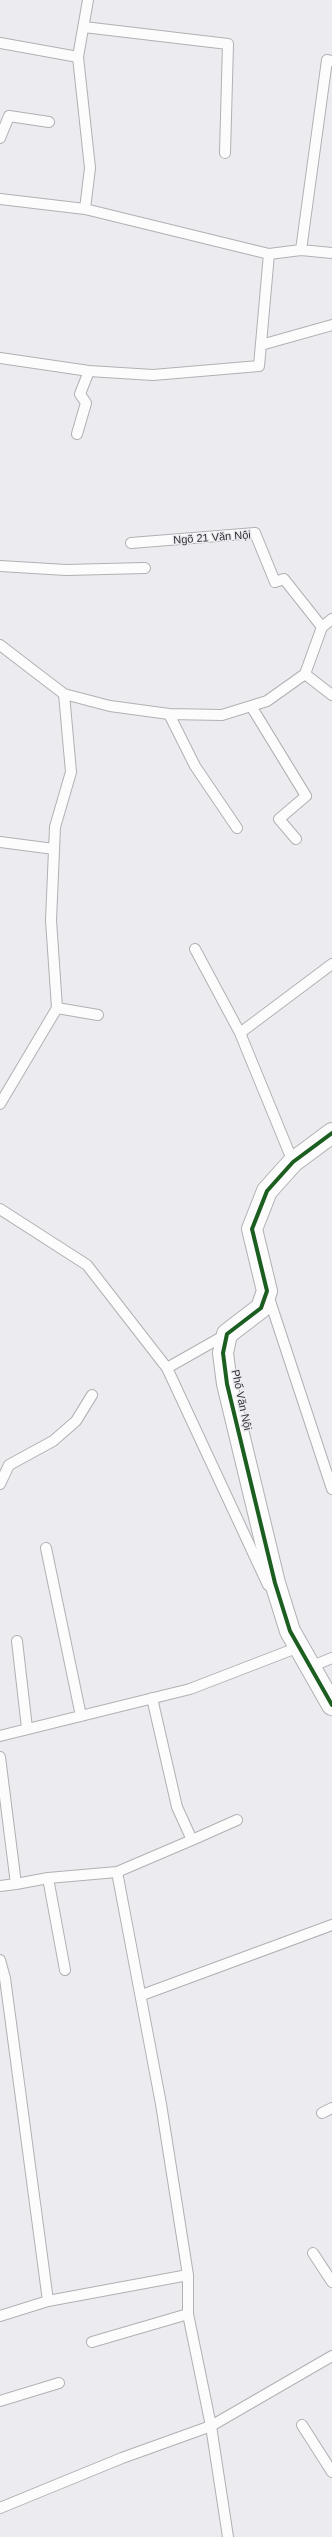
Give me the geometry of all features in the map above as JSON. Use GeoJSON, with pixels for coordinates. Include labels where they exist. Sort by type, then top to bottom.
{"type":"FeatureCollection","features":[{"type":"Feature","properties":{"kind":"street"},"geometry":{"type":"LineString","coordinates":[[227,1334],[261,1308],[267,1291],[252,1229],[267,1191],[294,1162],[330,1140]]}},
{"type":"Feature","properties":{"kind":"street","name":"Phố Văn Nội"},"geometry":{"type":"LineString","coordinates":[[227,1334],[223,1353],[226,1384],[275,1583],[295,1639],[332,1705]]}},
{"type":"Feature","properties":{"kind":"lane"},"geometry":{"type":"LineString","coordinates":[[85,209],[90,168],[78,58],[88,0]]}},
{"type":"Feature","properties":{"kind":"lane"},"geometry":{"type":"LineString","coordinates":[[84,27],[228,44],[225,153]]}},
{"type":"Feature","properties":{"kind":"lane"},"geometry":{"type":"LineString","coordinates":[[0,43],[78,58]]}},
{"type":"Feature","properties":{"kind":"lane"},"geometry":{"type":"LineString","coordinates":[[301,250],[328,60],[332,61]]}},
{"type":"Feature","properties":{"kind":"lane"},"geometry":{"type":"LineString","coordinates":[[0,138],[9,116],[49,122]]}},
{"type":"Feature","properties":{"kind":"lane"},"geometry":{"type":"LineString","coordinates":[[0,199],[85,209],[269,254],[301,250],[332,253]]}},
{"type":"Feature","properties":{"kind":"lane"},"geometry":{"type":"LineString","coordinates":[[0,358],[89,371],[153,375],[259,366],[269,254]]}},
{"type":"Feature","properties":{"kind":"lane"},"geometry":{"type":"LineString","coordinates":[[261,345],[332,325]]}},
{"type":"Feature","properties":{"kind":"lane"},"geometry":{"type":"LineString","coordinates":[[77,434],[86,404],[80,394],[89,371]]}},
{"type":"Feature","properties":{"kind":"lane","name":"Ngõ 21 Văn Nội"},"geometry":{"type":"LineString","coordinates":[[131,543],[255,533],[276,582],[284,579],[322,627]]}},
{"type":"Feature","properties":{"kind":"lane"},"geometry":{"type":"LineString","coordinates":[[0,566],[66,570],[145,568]]}},
{"type":"Feature","properties":{"kind":"lane"},"geometry":{"type":"LineString","coordinates":[[0,645],[64,694],[110,706],[169,714],[222,714],[267,701],[305,674],[322,627],[332,619]]}},
{"type":"Feature","properties":{"kind":"lane"},"geometry":{"type":"LineString","coordinates":[[305,674],[332,695]]}},
{"type":"Feature","properties":{"kind":"lane"},"geometry":{"type":"LineString","coordinates":[[0,1104],[57,1008],[51,920],[55,827],[71,772],[64,694]]}},
{"type":"Feature","properties":{"kind":"lane"},"geometry":{"type":"LineString","coordinates":[[251,706],[306,796],[278,819],[296,839]]}},
{"type":"Feature","properties":{"kind":"lane"},"geometry":{"type":"LineString","coordinates":[[169,714],[195,766],[237,828]]}},
{"type":"Feature","properties":{"kind":"lane"},"geometry":{"type":"LineString","coordinates":[[0,842],[54,849]]}},
{"type":"Feature","properties":{"kind":"lane"},"geometry":{"type":"LineString","coordinates":[[195,949],[240,1032],[294,1162]]}},
{"type":"Feature","properties":{"kind":"lane"},"geometry":{"type":"LineString","coordinates":[[240,1032],[332,964]]}},
{"type":"Feature","properties":{"kind":"lane"},"geometry":{"type":"LineString","coordinates":[[57,1008],[98,1015]]}},
{"type":"Feature","properties":{"kind":"lane"},"geometry":{"type":"LineString","coordinates":[[0,1208],[87,1265],[167,1368],[295,1639],[190,1689],[27,1728],[0,1736]]}},
{"type":"Feature","properties":{"kind":"lane"},"geometry":{"type":"LineString","coordinates":[[267,1291],[332,1489]]}},
{"type":"Feature","properties":{"kind":"lane"},"geometry":{"type":"LineString","coordinates":[[167,1368],[227,1334]]}},
{"type":"Feature","properties":{"kind":"lane"},"geometry":{"type":"LineString","coordinates":[[0,1484],[9,1465],[53,1441],[76,1421],[92,1395]]}},
{"type":"Feature","properties":{"kind":"lane"},"geometry":{"type":"LineString","coordinates":[[46,1548],[81,1716]]}},
{"type":"Feature","properties":{"kind":"lane"},"geometry":{"type":"LineString","coordinates":[[17,1641],[27,1728]]}},
{"type":"Feature","properties":{"kind":"lane"},"geometry":{"type":"LineString","coordinates":[[310,1667],[332,1658]]}},
{"type":"Feature","properties":{"kind":"lane"},"geometry":{"type":"LineString","coordinates":[[152,1698],[177,1807],[192,1840]]}},
{"type":"Feature","properties":{"kind":"lane"},"geometry":{"type":"LineString","coordinates":[[0,1757],[16,1884]]}},
{"type":"Feature","properties":{"kind":"lane"},"geometry":{"type":"LineString","coordinates":[[0,1886],[48,1878],[116,1872],[237,1820]]}},
{"type":"Feature","properties":{"kind":"lane"},"geometry":{"type":"LineString","coordinates":[[116,1872],[142,1995],[188,2275],[188,2314],[211,2426],[228,2537]]}},
{"type":"Feature","properties":{"kind":"lane"},"geometry":{"type":"LineString","coordinates":[[48,1878],[65,1970]]}},
{"type":"Feature","properties":{"kind":"lane"},"geometry":{"type":"LineString","coordinates":[[142,1995],[332,1925]]}},
{"type":"Feature","properties":{"kind":"lane"},"geometry":{"type":"LineString","coordinates":[[0,1960],[5,1978],[48,2301]]}},
{"type":"Feature","properties":{"kind":"lane"},"geometry":{"type":"LineString","coordinates":[[322,2113],[332,2108]]}},
{"type":"Feature","properties":{"kind":"lane"},"geometry":{"type":"LineString","coordinates":[[313,2254],[332,2282]]}},
{"type":"Feature","properties":{"kind":"lane"},"geometry":{"type":"LineString","coordinates":[[0,2316],[48,2301],[188,2275]]}},
{"type":"Feature","properties":{"kind":"lane"},"geometry":{"type":"LineString","coordinates":[[92,2342],[188,2314]]}},
{"type":"Feature","properties":{"kind":"lane"},"geometry":{"type":"LineString","coordinates":[[0,2508],[122,2458],[211,2426],[332,2356]]}},
{"type":"Feature","properties":{"kind":"lane"},"geometry":{"type":"LineString","coordinates":[[0,2401],[59,2383]]}},
{"type":"Feature","properties":{"kind":"lane"},"geometry":{"type":"LineString","coordinates":[[302,2425],[332,2472]]}},
{"type":"Feature","properties":{"kind":"cycle path"},"geometry":{"type":"LineString","coordinates":[[332,1133],[293,1162],[267,1191],[252,1229],[267,1291],[261,1308],[227,1334],[223,1353],[227,1384],[275,1583],[290,1631],[332,1705]]}}]}
